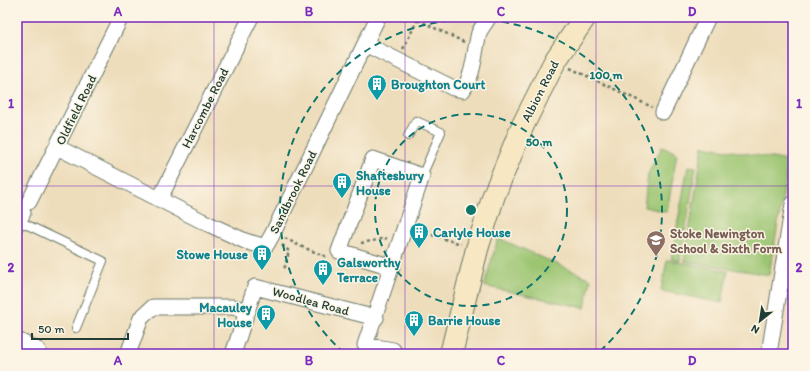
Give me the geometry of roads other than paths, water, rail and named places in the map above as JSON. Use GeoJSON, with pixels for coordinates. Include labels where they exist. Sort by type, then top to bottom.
{"type":"FeatureCollection","features":[{"type":"Feature","properties":{"kind":"main road","name":"Albion Road"},"geometry":{"type":"LineString","coordinates":[[450,354],[477,249],[494,194],[520,131],[555,61],[585,17]]}},
{"type":"Feature","properties":{"kind":"street","name":"Oldfield Road"},"geometry":{"type":"LineString","coordinates":[[21,214],[58,147],[121,17]]}},
{"type":"Feature","properties":{"kind":"street","name":"Harcombe Road"},"geometry":{"type":"LineString","coordinates":[[160,198],[251,17]]}},
{"type":"Feature","properties":{"kind":"street","name":"Sandbrook Road"},"geometry":{"type":"LineString","coordinates":[[58,147],[217,228],[256,245],[262,246],[267,244],[378,17]]}},
{"type":"Feature","properties":{"kind":"street"},"geometry":{"type":"LineString","coordinates":[[365,44],[453,88],[463,90],[469,80],[477,49],[479,32],[489,17]]}},
{"type":"Feature","properties":{"kind":"street"},"geometry":{"type":"LineString","coordinates":[[663,112],[708,17]]}},
{"type":"Feature","properties":{"kind":"street"},"geometry":{"type":"LineString","coordinates":[[392,267],[339,251],[373,159],[422,176],[399,243],[392,267],[376,318],[365,345],[394,350],[393,354]]}},
{"type":"Feature","properties":{"kind":"street"},"geometry":{"type":"LineString","coordinates":[[769,354],[787,284],[793,204]]}},
{"type":"Feature","properties":{"kind":"street","name":"Woodlea Road"},"geometry":{"type":"LineString","coordinates":[[233,354],[255,287],[376,318]]}},
{"type":"Feature","properties":{"kind":"street"},"geometry":{"type":"LineString","coordinates":[[128,354],[141,318],[153,307],[233,307],[248,310]]}},
{"type":"Feature","properties":{"kind":"street"},"geometry":{"type":"LineString","coordinates":[[17,340],[38,350],[37,354]]}},
{"type":"Feature","properties":{"kind":"lane"},"geometry":{"type":"LineString","coordinates":[[408,136],[416,120],[441,132],[422,176]]}},
{"type":"Feature","properties":{"kind":"lane"},"geometry":{"type":"LineString","coordinates":[[21,214],[103,261],[76,328]]}},
{"type":"Feature","properties":{"kind":"place","name":"Broughton Court"},"geometry":{"type":"Point","coordinates":[377,101]}},
{"type":"Feature","properties":{"kind":"place","name":"Shaftesbury House"},"geometry":{"type":"Point","coordinates":[342,199]}},
{"type":"Feature","properties":{"kind":"place","name":"Carlyle House"},"geometry":{"type":"Point","coordinates":[419,249]}},
{"type":"Feature","properties":{"kind":"place","name":"Stoke Newington School & Sixth Form"},"geometry":{"type":"Point","coordinates":[656,257]}},
{"type":"Feature","properties":{"kind":"place","name":"Stowe House"},"geometry":{"type":"Point","coordinates":[262,271]}},
{"type":"Feature","properties":{"kind":"place","name":"Galsworthy Terrace"},"geometry":{"type":"Point","coordinates":[323,286]}},
{"type":"Feature","properties":{"kind":"place","name":"Macauley House"},"geometry":{"type":"Point","coordinates":[266,331]}},
{"type":"Feature","properties":{"kind":"place","name":"Barrie House"},"geometry":{"type":"Point","coordinates":[414,337]}}]}
